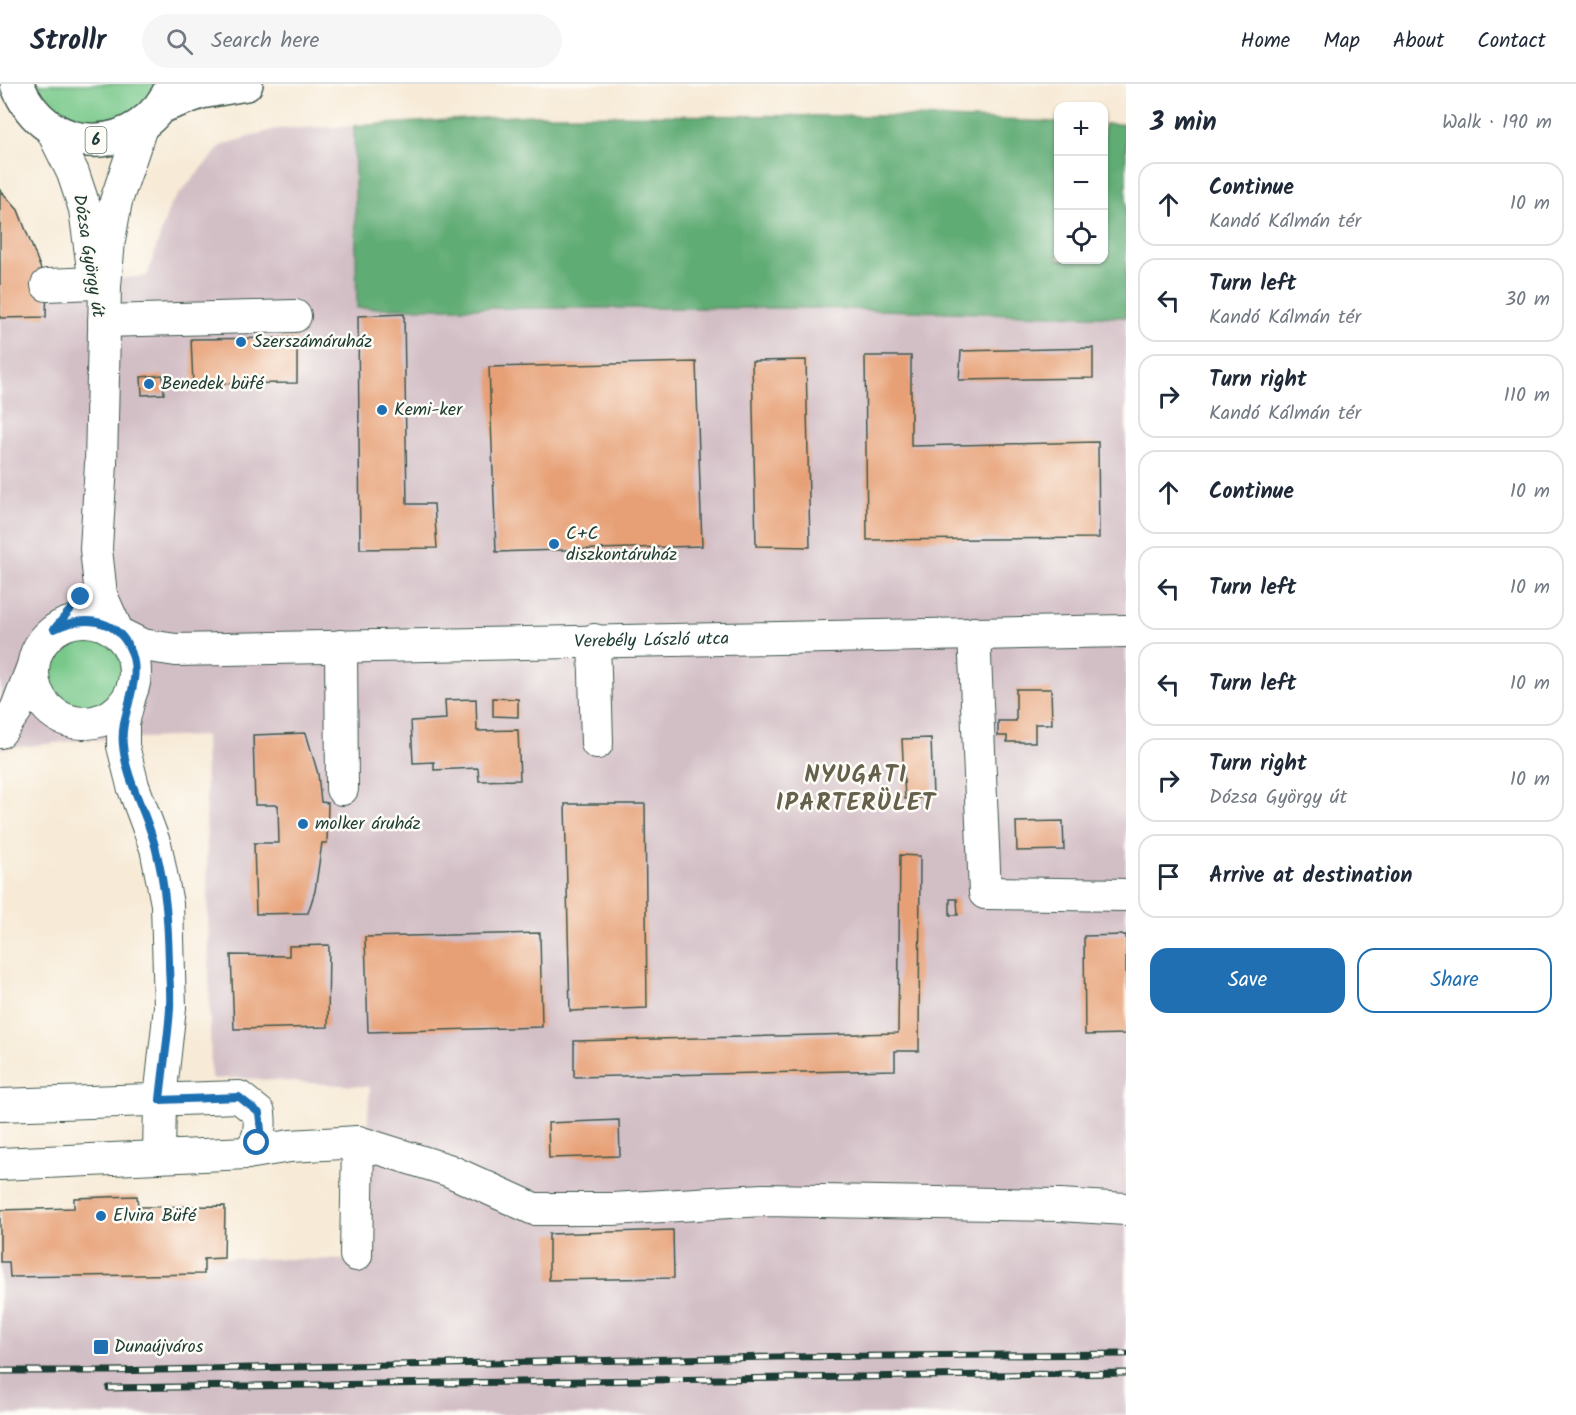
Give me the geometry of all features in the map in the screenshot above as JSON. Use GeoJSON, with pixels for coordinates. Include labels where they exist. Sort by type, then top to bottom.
{"type":"FeatureCollection","features":[{"type":"Feature","properties":{"kind":"main road","name":"6"},"geometry":{"type":"LineString","coordinates":[[13,90],[34,114],[51,128],[76,139],[103,140],[129,133],[158,106],[201,92],[246,84]]}},
{"type":"Feature","properties":{"kind":"street","name":"Dózsa György út"},"geometry":{"type":"LineString","coordinates":[[118,633],[101,595],[96,549],[102,354],[109,240],[116,201],[158,106]]}},
{"type":"Feature","properties":{"kind":"street","name":"Dózsa György út"},"geometry":{"type":"LineString","coordinates":[[51,128],[73,173],[85,209],[102,354]]}},
{"type":"Feature","properties":{"kind":"street"},"geometry":{"type":"LineString","coordinates":[[47,285],[94,283]]}},
{"type":"Feature","properties":{"kind":"street"},"geometry":{"type":"LineString","coordinates":[[104,321],[296,316]]}},
{"type":"Feature","properties":{"kind":"street","name":"Dózsa György út"},"geometry":{"type":"LineString","coordinates":[[54,629],[81,597],[96,549]]}},
{"type":"Feature","properties":{"kind":"street"},"geometry":{"type":"LineString","coordinates":[[133,786],[112,752],[96,735],[57,716],[44,705],[35,690],[32,673],[35,656],[43,641],[54,629],[70,622],[87,620],[104,624],[118,633],[129,646],[135,662],[133,687],[123,723],[123,746],[133,786],[156,848],[167,904],[170,1007],[160,1100],[159,1157]]}},
{"type":"Feature","properties":{"kind":"street","name":"Verebély László utca"},"geometry":{"type":"LineString","coordinates":[[118,633],[141,645],[176,650],[1126,631]]}},
{"type":"Feature","properties":{"kind":"street"},"geometry":{"type":"LineString","coordinates":[[974,633],[985,893],[1126,895]]}},
{"type":"Feature","properties":{"kind":"street"},"geometry":{"type":"LineString","coordinates":[[594,640],[597,743]]}},
{"type":"Feature","properties":{"kind":"street"},"geometry":{"type":"LineString","coordinates":[[341,646],[342,789]]}},
{"type":"Feature","properties":{"kind":"street","name":"Verebély László utca"},"geometry":{"type":"LineString","coordinates":[[133,687],[153,662],[176,650]]}},
{"type":"Feature","properties":{"kind":"street"},"geometry":{"type":"LineString","coordinates":[[0,732],[16,710],[33,666]]}},
{"type":"Feature","properties":{"kind":"street"},"geometry":{"type":"LineString","coordinates":[[0,740],[27,726],[68,721],[90,723],[106,719],[120,709],[133,687]]}},
{"type":"Feature","properties":{"kind":"street"},"geometry":{"type":"LineString","coordinates":[[0,1105],[239,1097],[259,1113],[261,1130],[257,1143],[247,1153]]}},
{"type":"Feature","properties":{"kind":"street"},"geometry":{"type":"LineString","coordinates":[[356,1255],[358,1142]]}},
{"type":"Feature","properties":{"kind":"street"},"geometry":{"type":"LineString","coordinates":[[0,1164],[247,1153],[290,1146],[358,1142],[448,1170],[534,1209],[614,1209],[763,1200],[1060,1205],[1126,1209]]}},
{"type":"Feature","properties":{"kind":"shaded area"},"geometry":{"type":"Polygon","coordinates":[[[354,126],[358,308],[810,308],[1126,317],[1126,1415],[0,1415],[0,1210],[73,1208],[74,1198],[137,1196],[138,1207],[225,1206],[224,1258],[362,1260],[370,1087],[239,1078],[211,1079],[205,736],[84,740],[0,749],[0,190],[18,210],[47,285],[147,276],[170,205],[222,145],[276,129],[354,126]]]}},
{"type":"Feature","properties":{"kind":"green space"},"geometry":{"type":"Polygon","coordinates":[[[28,84],[161,84],[143,112],[101,130],[56,119],[28,84]]]}},
{"type":"Feature","properties":{"kind":"green space"},"geometry":{"type":"Polygon","coordinates":[[[533,115],[887,116],[1054,122],[1054,264],[1108,264],[1108,124],[1126,124],[1126,317],[810,308],[357,308],[354,126],[533,115]]]}},
{"type":"Feature","properties":{"kind":"green space"},"geometry":{"type":"Polygon","coordinates":[[[83,630],[99,633],[112,642],[121,655],[124,671],[121,687],[112,700],[99,709],[83,712],[67,709],[54,700],[45,687],[42,671],[45,655],[54,642],[67,633],[83,630]]]}},
{"type":"Feature","properties":{"kind":"building"},"geometry":{"type":"Polygon","coordinates":[[[0,190],[18,210],[47,285],[46,317],[0,318],[0,190]]]}},
{"type":"Feature","properties":{"kind":"building","name":"Kemi-ker"},"geometry":{"type":"Polygon","coordinates":[[[404,314],[407,504],[434,504],[437,548],[360,549],[358,316],[404,314]]]}},
{"type":"Feature","properties":{"kind":"building"},"geometry":{"type":"Polygon","coordinates":[[[297,338],[297,383],[193,384],[191,339],[297,338]]]}},
{"type":"Feature","properties":{"kind":"building"},"geometry":{"type":"Polygon","coordinates":[[[1093,348],[1093,378],[959,380],[961,351],[1093,348]]]}},
{"type":"Feature","properties":{"kind":"building"},"geometry":{"type":"Polygon","coordinates":[[[865,356],[911,356],[911,446],[1098,442],[1099,538],[867,540],[865,356]]]}},
{"type":"Feature","properties":{"kind":"building"},"geometry":{"type":"Polygon","coordinates":[[[806,360],[810,547],[756,546],[752,361],[806,360]]]}},
{"type":"Feature","properties":{"kind":"building"},"geometry":{"type":"Polygon","coordinates":[[[696,362],[702,546],[496,552],[489,367],[696,362]]]}},
{"type":"Feature","properties":{"kind":"building"},"geometry":{"type":"Polygon","coordinates":[[[163,375],[164,394],[142,395],[141,377],[163,375]]]}},
{"type":"Feature","properties":{"kind":"building"},"geometry":{"type":"Polygon","coordinates":[[[1016,689],[1051,689],[1052,724],[1035,724],[1035,742],[1007,742],[1007,736],[998,736],[998,721],[1016,721],[1016,689]]]}},
{"type":"Feature","properties":{"kind":"building"},"geometry":{"type":"Polygon","coordinates":[[[493,698],[518,699],[518,717],[493,716],[493,698]]]}},
{"type":"Feature","properties":{"kind":"building"},"geometry":{"type":"Polygon","coordinates":[[[476,699],[477,731],[518,730],[520,780],[479,781],[478,768],[434,770],[434,762],[413,763],[411,721],[446,719],[445,700],[476,699]]]}},
{"type":"Feature","properties":{"kind":"building","name":"molker áruház"},"geometry":{"type":"Polygon","coordinates":[[[306,733],[318,774],[321,802],[328,803],[327,843],[322,843],[315,891],[308,913],[256,914],[254,843],[279,843],[278,805],[255,805],[253,735],[306,733]]]}},
{"type":"Feature","properties":{"kind":"building"},"geometry":{"type":"Polygon","coordinates":[[[931,738],[933,797],[905,799],[902,739],[931,738]]]}},
{"type":"Feature","properties":{"kind":"building"},"geometry":{"type":"Polygon","coordinates":[[[565,804],[645,804],[647,1008],[570,1011],[565,804]]]}},
{"type":"Feature","properties":{"kind":"building"},"geometry":{"type":"Polygon","coordinates":[[[1063,821],[1064,850],[1017,851],[1016,822],[1063,821]]]}},
{"type":"Feature","properties":{"kind":"building"},"geometry":{"type":"Polygon","coordinates":[[[900,855],[920,856],[919,1051],[895,1051],[895,1070],[574,1077],[574,1041],[898,1033],[900,855]]]}},
{"type":"Feature","properties":{"kind":"building"},"geometry":{"type":"Polygon","coordinates":[[[950,899],[957,899],[958,915],[950,915],[950,899]]]}},
{"type":"Feature","properties":{"kind":"building"},"geometry":{"type":"Polygon","coordinates":[[[540,933],[542,1027],[368,1032],[365,937],[540,933]]]}},
{"type":"Feature","properties":{"kind":"building"},"geometry":{"type":"Polygon","coordinates":[[[1126,935],[1126,1034],[1085,1035],[1084,936],[1126,935]]]}},
{"type":"Feature","properties":{"kind":"building"},"geometry":{"type":"Polygon","coordinates":[[[329,945],[328,1027],[234,1029],[231,955],[289,956],[289,946],[329,945]]]}},
{"type":"Feature","properties":{"kind":"building"},"geometry":{"type":"Polygon","coordinates":[[[619,1120],[620,1156],[549,1158],[548,1123],[619,1120]]]}},
{"type":"Feature","properties":{"kind":"building"},"geometry":{"type":"Polygon","coordinates":[[[137,1196],[138,1207],[225,1206],[224,1258],[204,1259],[204,1274],[10,1277],[9,1262],[0,1262],[0,1210],[74,1208],[74,1198],[137,1196]]]}},
{"type":"Feature","properties":{"kind":"building"},"geometry":{"type":"Polygon","coordinates":[[[673,1230],[674,1278],[549,1280],[549,1234],[673,1230]]]}},
{"type":"Feature","properties":{"kind":"railway"},"geometry":{"type":"LineString","coordinates":[[0,1371],[110,1371],[776,1357],[1126,1354]]}},
{"type":"Feature","properties":{"kind":"railway"},"geometry":{"type":"LineString","coordinates":[[109,1388],[1126,1373]]}},
{"type":"Feature","properties":{"kind":"place","name":"Szerszámáruház"},"geometry":{"type":"Point","coordinates":[241,342]}},
{"type":"Feature","properties":{"kind":"place","name":"Benedek büfé"},"geometry":{"type":"Point","coordinates":[149,384]}},
{"type":"Feature","properties":{"kind":"place","name":"Kemi-ker"},"geometry":{"type":"Point","coordinates":[382,410]}},
{"type":"Feature","properties":{"kind":"place","name":"C+C diszkontáruház"},"geometry":{"type":"Point","coordinates":[554,544]}},
{"type":"Feature","properties":{"kind":"place","name":"molker áruház"},"geometry":{"type":"Point","coordinates":[303,824]}},
{"type":"Feature","properties":{"kind":"place","name":"Elvira Büfé"},"geometry":{"type":"Point","coordinates":[101,1216]}},
{"type":"Feature","properties":{"kind":"place","name":"Dunaújváros"},"geometry":{"type":"Point","coordinates":[101,1347]}},
{"type":"Feature","properties":{"kind":"district","name":"NYUGATI IPARTERÜLET"},"geometry":{"type":"Point","coordinates":[856,789]}},
{"type":"Feature","properties":{"kind":"route"},"geometry":{"type":"LineString","coordinates":[[81,597],[54,629],[70,622],[87,620],[104,624],[118,633],[129,646],[135,662],[135,679],[123,723],[123,746],[133,786],[156,848],[167,904],[170,1007],[160,1100],[239,1097],[259,1113],[261,1130],[257,1143]]}}]}
